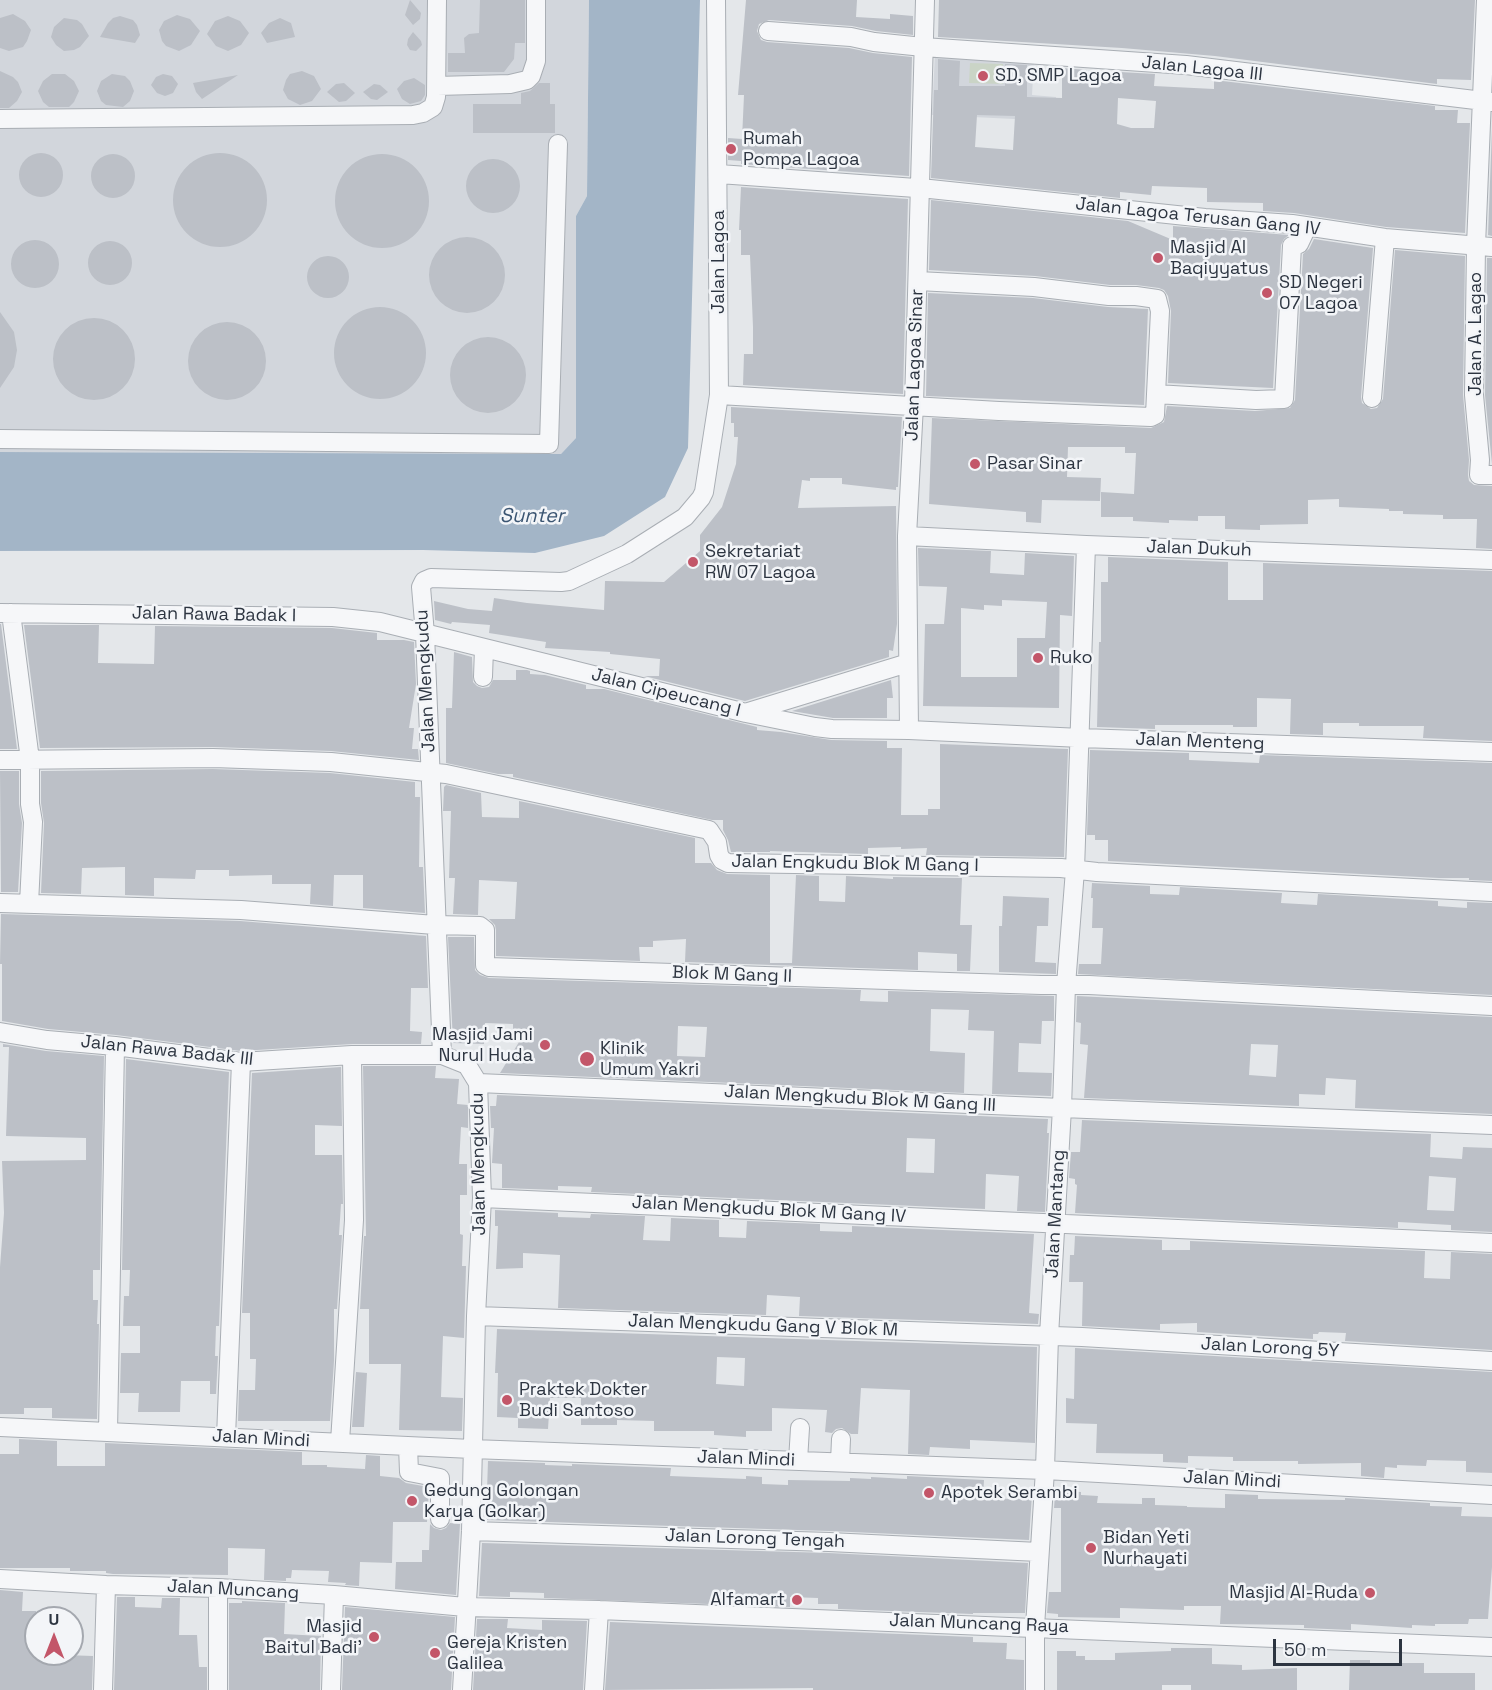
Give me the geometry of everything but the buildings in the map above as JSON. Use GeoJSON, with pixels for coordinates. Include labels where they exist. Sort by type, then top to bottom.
{"type":"FeatureCollection","features":[{"type":"Feature","properties":{"kind":"street"},"geometry":{"type":"LineString","coordinates":[[0,119],[413,116],[433,107],[436,97],[437,0]]}},
{"type":"Feature","properties":{"kind":"street"},"geometry":{"type":"LineString","coordinates":[[437,86],[510,84],[527,80],[531,76],[536,61],[536,0]]}},
{"type":"Feature","properties":{"kind":"street","name":"Jalan Lagoa"},"geometry":{"type":"LineString","coordinates":[[421,587],[424,581],[431,578],[561,582],[569,580],[627,554],[685,517],[696,506],[704,492],[719,395],[716,0]]}},
{"type":"Feature","properties":{"kind":"street","name":"Jalan Lagoa Sinar"},"geometry":{"type":"LineString","coordinates":[[909,730],[907,536],[914,405],[925,0]]}},
{"type":"Feature","properties":{"kind":"street","name":"Jalan A. Lagao"},"geometry":{"type":"LineString","coordinates":[[1486,0],[1483,394],[1479,475],[1492,475]]}},
{"type":"Feature","properties":{"kind":"street","name":"Jalan Lagoa III"},"geometry":{"type":"LineString","coordinates":[[768,31],[851,37],[922,47],[1186,65],[1487,101]]}},
{"type":"Feature","properties":{"kind":"street"},"geometry":{"type":"LineString","coordinates":[[0,439],[549,444],[558,144]]}},
{"type":"Feature","properties":{"kind":"street","name":"Jalan Lagoa Terusan Gang IV"},"geometry":{"type":"LineString","coordinates":[[719,174],[920,189],[1205,218],[1292,224],[1385,238],[1484,247]]}},
{"type":"Feature","properties":{"kind":"street"},"geometry":{"type":"LineString","coordinates":[[1156,394],[1256,400],[1284,399],[1292,246],[1299,244],[1307,227]]}},
{"type":"Feature","properties":{"kind":"street"},"geometry":{"type":"LineString","coordinates":[[1372,398],[1385,238]]}},
{"type":"Feature","properties":{"kind":"street"},"geometry":{"type":"LineString","coordinates":[[719,395],[1151,417],[1155,415],[1160,310],[1157,299],[1136,296],[1109,297],[1035,287],[918,281]]}},
{"type":"Feature","properties":{"kind":"street","name":"Jalan Dukuh"},"geometry":{"type":"LineString","coordinates":[[907,536],[1492,560]]}},
{"type":"Feature","properties":{"kind":"street","name":"Jalan Mantang"},"geometry":{"type":"LineString","coordinates":[[1035,1690],[1035,1626],[1045,1470],[1049,1336],[1081,738],[1086,545]]}},
{"type":"Feature","properties":{"kind":"street","name":"Jalan Mengkudu"},"geometry":{"type":"LineString","coordinates":[[421,587],[438,774],[435,925],[442,1055],[467,1065],[478,1083],[482,1198],[476,1316],[471,1531],[462,1690]]}},
{"type":"Feature","properties":{"kind":"street"},"geometry":{"type":"LineString","coordinates":[[6,613],[30,760],[30,804],[33,822],[29,904]]}},
{"type":"Feature","properties":{"kind":"street","name":"Jalan Rawa Badak I"},"geometry":{"type":"LineString","coordinates":[[6,613],[333,617],[380,622],[425,634]]}},
{"type":"Feature","properties":{"kind":"street","name":"Jalan Cipeucang I"},"geometry":{"type":"LineString","coordinates":[[425,634],[746,713],[815,727],[909,730]]}},
{"type":"Feature","properties":{"kind":"street"},"geometry":{"type":"LineString","coordinates":[[483,677],[484,648]]}},
{"type":"Feature","properties":{"kind":"street"},"geometry":{"type":"LineString","coordinates":[[746,713],[908,663]]}},
{"type":"Feature","properties":{"kind":"street","name":"Jalan Menteng"},"geometry":{"type":"LineString","coordinates":[[909,730],[1492,752]]}},
{"type":"Feature","properties":{"kind":"street"},"geometry":{"type":"LineString","coordinates":[[0,760],[235,759],[331,762],[438,774]]}},
{"type":"Feature","properties":{"kind":"street","name":"Jalan Engkudu Blok M Gang I"},"geometry":{"type":"LineString","coordinates":[[438,774],[709,830],[717,842],[719,855],[728,863],[1075,870]]}},
{"type":"Feature","properties":{"kind":"street"},"geometry":{"type":"LineString","coordinates":[[1075,870],[1492,892]]}},
{"type":"Feature","properties":{"kind":"street"},"geometry":{"type":"LineString","coordinates":[[0,903],[241,910],[435,925]]}},
{"type":"Feature","properties":{"kind":"street","name":"Blok M Gang II"},"geometry":{"type":"LineString","coordinates":[[435,925],[480,927],[485,930],[485,965],[489,967],[1066,985]]}},
{"type":"Feature","properties":{"kind":"street"},"geometry":{"type":"LineString","coordinates":[[1066,985],[1492,1006]]}},
{"type":"Feature","properties":{"kind":"street","name":"Jalan Rawa Badak III"},"geometry":{"type":"LineString","coordinates":[[0,1032],[47,1040],[240,1062],[352,1055],[442,1055]]}},
{"type":"Feature","properties":{"kind":"street"},"geometry":{"type":"LineString","coordinates":[[108,1432],[115,1046]]}},
{"type":"Feature","properties":{"kind":"street"},"geometry":{"type":"LineString","coordinates":[[340,1442],[354,1220],[352,1055]]}},
{"type":"Feature","properties":{"kind":"street"},"geometry":{"type":"LineString","coordinates":[[226,1437],[240,1062]]}},
{"type":"Feature","properties":{"kind":"street","name":"Jalan Mengkudu Blok M Gang III"},"geometry":{"type":"LineString","coordinates":[[478,1083],[1492,1125]]}},
{"type":"Feature","properties":{"kind":"street","name":"Jalan Mengkudu Blok M Gang IV"},"geometry":{"type":"LineString","coordinates":[[482,1198],[1492,1243]]}},
{"type":"Feature","properties":{"kind":"street","name":"Jalan Mengkudu Gang V Blok M"},"geometry":{"type":"LineString","coordinates":[[476,1316],[1049,1336]]}},
{"type":"Feature","properties":{"kind":"street","name":"Jalan Lorong 5Y"},"geometry":{"type":"LineString","coordinates":[[1049,1336],[1492,1361]]}},
{"type":"Feature","properties":{"kind":"street","name":"Jalan Mindi"},"geometry":{"type":"LineString","coordinates":[[0,1427],[472,1449],[1045,1470],[1492,1495]]}},
{"type":"Feature","properties":{"kind":"street"},"geometry":{"type":"LineString","coordinates":[[798,1461],[800,1428]]}},
{"type":"Feature","properties":{"kind":"street"},"geometry":{"type":"LineString","coordinates":[[840,1462],[841,1439]]}},
{"type":"Feature","properties":{"kind":"street"},"geometry":{"type":"LineString","coordinates":[[408,1446],[409,1472],[440,1479],[440,1519]]}},
{"type":"Feature","properties":{"kind":"street","name":"Jalan Lorong Tengah"},"geometry":{"type":"LineString","coordinates":[[471,1531],[706,1537],[1039,1552]]}},
{"type":"Feature","properties":{"kind":"street","name":"Jalan Muncang"},"geometry":{"type":"LineString","coordinates":[[0,1579],[218,1588],[334,1595],[465,1607]]}},
{"type":"Feature","properties":{"kind":"street"},"geometry":{"type":"LineString","coordinates":[[103,1690],[106,1585]]}},
{"type":"Feature","properties":{"kind":"street"},"geometry":{"type":"LineString","coordinates":[[218,1588],[218,1690]]}},
{"type":"Feature","properties":{"kind":"street"},"geometry":{"type":"LineString","coordinates":[[331,1690],[334,1595]]}},
{"type":"Feature","properties":{"kind":"street","name":"Jalan Muncang Raya"},"geometry":{"type":"LineString","coordinates":[[465,1607],[1035,1626],[1492,1647]]}},
{"type":"Feature","properties":{"kind":"street"},"geometry":{"type":"LineString","coordinates":[[594,1690],[599,1610]]}},
{"type":"Feature","properties":{"kind":"shaded area"},"geometry":{"type":"Polygon","coordinates":[[[0,0],[589,0],[587,196],[576,216],[576,438],[561,454],[0,452],[0,0]]]}},
{"type":"Feature","properties":{"kind":"shaded area","name":"SD, SMP Lagoa"},"geometry":{"type":"Polygon","coordinates":[[[935,53],[1034,58],[1032,95],[1056,97],[1055,121],[932,115],[935,53]]]}},
{"type":"Feature","properties":{"kind":"green space"},"geometry":{"type":"Polygon","coordinates":[[[970,63],[1003,64],[1003,84],[969,83],[970,63]]]}},
{"type":"Feature","properties":{"kind":"water","name":"Sunter"},"geometry":{"type":"Polygon","coordinates":[[[589,0],[700,0],[688,448],[665,497],[604,536],[535,553],[423,550],[0,551],[0,452],[561,454],[576,438],[576,216],[587,196],[589,0]]]}},
{"type":"Feature","properties":{"kind":"place","name":"SD, SMP Lagoa"},"geometry":{"type":"Point","coordinates":[983,76]}},
{"type":"Feature","properties":{"kind":"place","name":"Rumah Pompa Lagoa"},"geometry":{"type":"Point","coordinates":[731,149]}},
{"type":"Feature","properties":{"kind":"place","name":"Masjid Al Baqiyyatus"},"geometry":{"type":"Point","coordinates":[1158,258]}},
{"type":"Feature","properties":{"kind":"place","name":"SD Negeri 07 Lagoa"},"geometry":{"type":"Point","coordinates":[1267,293]}},
{"type":"Feature","properties":{"kind":"place","name":"Pasar Sinar"},"geometry":{"type":"Point","coordinates":[975,464]}},
{"type":"Feature","properties":{"kind":"place","name":"Sekretariat RW 07 Lagoa"},"geometry":{"type":"Point","coordinates":[693,562]}},
{"type":"Feature","properties":{"kind":"place","name":"Ruko"},"geometry":{"type":"Point","coordinates":[1038,658]}},
{"type":"Feature","properties":{"kind":"place","name":"Masjid Jami Nurul Huda"},"geometry":{"type":"Point","coordinates":[545,1045]}},
{"type":"Feature","properties":{"kind":"place","name":"Klinik Umum Yakri"},"geometry":{"type":"Point","coordinates":[587,1059]}},
{"type":"Feature","properties":{"kind":"place","name":"Praktek Dokter Budi Santoso"},"geometry":{"type":"Point","coordinates":[507,1400]}},
{"type":"Feature","properties":{"kind":"place","name":"Apotek Serambi"},"geometry":{"type":"Point","coordinates":[929,1493]}},
{"type":"Feature","properties":{"kind":"place","name":"Gedung Golongan Karya (Golkar)"},"geometry":{"type":"Point","coordinates":[412,1501]}},
{"type":"Feature","properties":{"kind":"place","name":"Bidan Yeti Nurhayati"},"geometry":{"type":"Point","coordinates":[1091,1548]}},
{"type":"Feature","properties":{"kind":"place","name":"Masjid Al-Ruda"},"geometry":{"type":"Point","coordinates":[1370,1593]}},
{"type":"Feature","properties":{"kind":"place","name":"Alfamart"},"geometry":{"type":"Point","coordinates":[797,1600]}},
{"type":"Feature","properties":{"kind":"place","name":"Masjid Baitul Badi'"},"geometry":{"type":"Point","coordinates":[374,1637]}},
{"type":"Feature","properties":{"kind":"place","name":"Gereja Kristen Galilea"},"geometry":{"type":"Point","coordinates":[435,1653]}}]}
